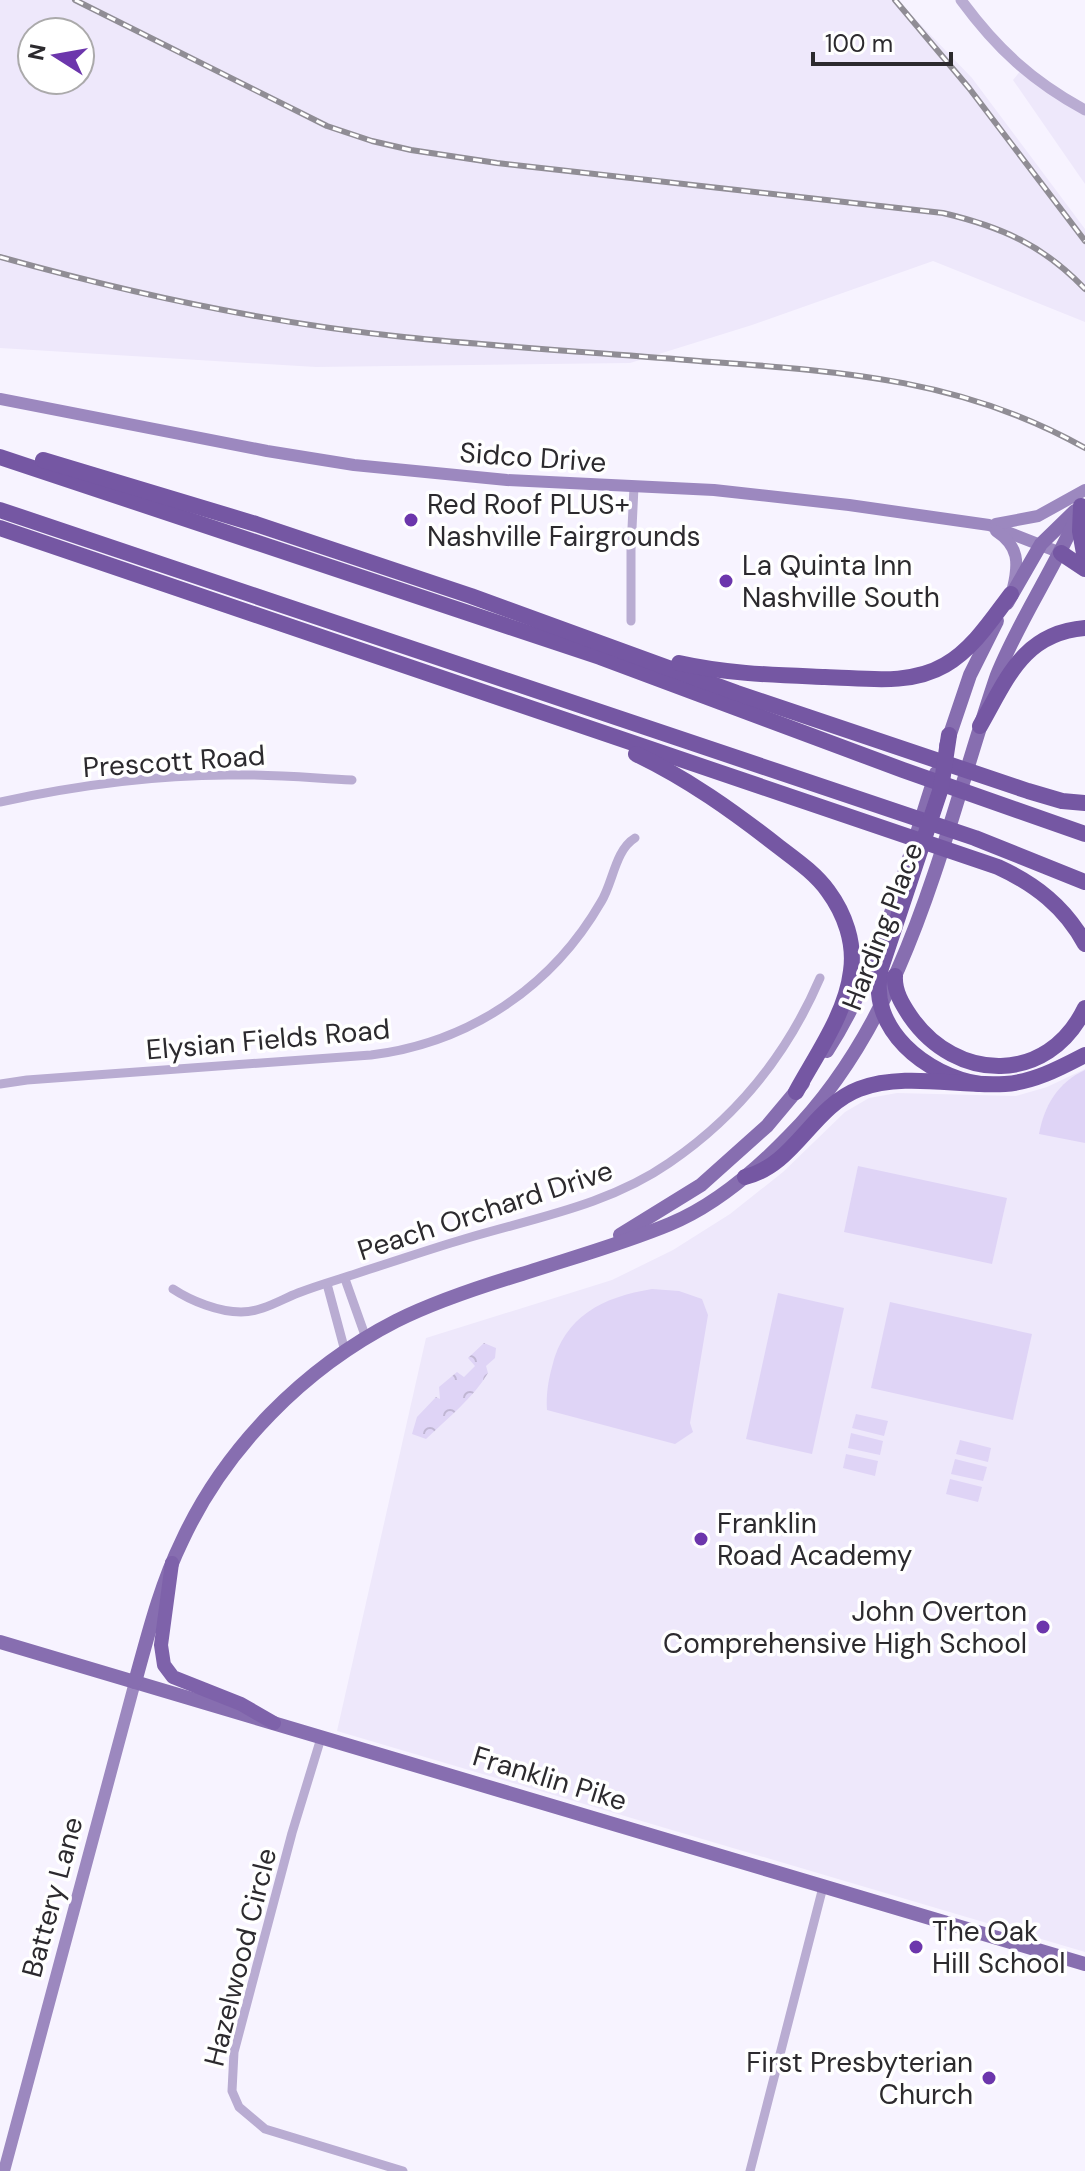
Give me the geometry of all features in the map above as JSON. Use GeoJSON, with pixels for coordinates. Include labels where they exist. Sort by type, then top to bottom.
{"type":"FeatureCollection","features":[{"type":"Feature","properties":{"kind":"highway"},"geometry":{"type":"LineString","coordinates":[[0,447],[256,524],[471,596],[737,693],[1028,791],[1062,801],[1085,803]]}},
{"type":"Feature","properties":{"kind":"highway"},"geometry":{"type":"LineString","coordinates":[[0,457],[600,657],[1085,834]]}},
{"type":"Feature","properties":{"kind":"highway"},"geometry":{"type":"LineString","coordinates":[[1081,499],[1080,531],[1085,559]]}},
{"type":"Feature","properties":{"kind":"highway"},"geometry":{"type":"LineString","coordinates":[[0,510],[975,838],[1085,882]]}},
{"type":"Feature","properties":{"kind":"highway"},"geometry":{"type":"LineString","coordinates":[[0,528],[998,867],[1033,886],[1053,902],[1085,944]]}},
{"type":"Feature","properties":{"kind":"highway"},"geometry":{"type":"LineString","coordinates":[[1061,553],[1085,569]]}},
{"type":"Feature","properties":{"kind":"highway"},"geometry":{"type":"LineString","coordinates":[[608,646],[727,672],[906,678],[935,671],[959,655],[1011,594]]}},
{"type":"Feature","properties":{"kind":"highway"},"geometry":{"type":"LineString","coordinates":[[980,726],[1016,665],[1032,646],[1056,634],[1085,628]]}},
{"type":"Feature","properties":{"kind":"highway"},"geometry":{"type":"LineString","coordinates":[[566,720],[672,772],[710,795],[814,875],[837,904],[851,945],[849,985],[841,1008],[796,1092]]}},
{"type":"Feature","properties":{"kind":"highway"},"geometry":{"type":"LineString","coordinates":[[952,727],[941,788],[903,888],[879,975],[879,991],[901,1042],[920,1061],[950,1078],[980,1084]]}},
{"type":"Feature","properties":{"kind":"highway"},"geometry":{"type":"LineString","coordinates":[[895,976],[901,1001],[928,1037],[955,1056],[986,1066],[1013,1065],[1040,1056],[1070,1032],[1085,1008]]}},
{"type":"Feature","properties":{"kind":"highway"},"geometry":{"type":"LineString","coordinates":[[745,1177],[771,1167],[831,1106],[858,1090],[895,1082],[1006,1084],[1033,1078],[1085,1055]]}},
{"type":"Feature","properties":{"kind":"highway"},"geometry":{"type":"LineString","coordinates":[[172,1563],[161,1645],[166,1670],[181,1682],[241,1704],[274,1723]]}},
{"type":"Feature","properties":{"kind":"main road","name":"Sidco Drive"},"geometry":{"type":"LineString","coordinates":[[0,399],[331,462],[426,473],[779,495],[986,525],[1061,553]]}},
{"type":"Feature","properties":{"kind":"main road"},"geometry":{"type":"LineString","coordinates":[[986,525],[1038,516],[1081,499]]}},
{"type":"Feature","properties":{"kind":"main road"},"geometry":{"type":"LineString","coordinates":[[952,727],[977,659],[1011,594],[1041,544],[1081,499]]}},
{"type":"Feature","properties":{"kind":"main road","name":"Harding Place"},"geometry":{"type":"LineString","coordinates":[[135,1682],[172,1563],[204,1500],[245,1442],[285,1400],[345,1351],[395,1321],[450,1298],[673,1223],[745,1177],[791,1135],[824,1098],[862,1042],[895,976],[926,895],[980,726],[1010,644],[1061,553],[1081,499]]}},
{"type":"Feature","properties":{"kind":"main road"},"geometry":{"type":"LineString","coordinates":[[986,525],[1005,538],[1015,550],[1018,566],[1011,594]]}},
{"type":"Feature","properties":{"kind":"main road","name":"Harding Place"},"geometry":{"type":"LineString","coordinates":[[593,1252],[701,1185],[767,1126],[796,1092],[823,1058],[853,1006],[903,888]]}},
{"type":"Feature","properties":{"kind":"main road","name":"Franklin Pike"},"geometry":{"type":"LineString","coordinates":[[0,1642],[1085,1964]]}},
{"type":"Feature","properties":{"kind":"main road","name":"Battery Lane"},"geometry":{"type":"LineString","coordinates":[[4,2171],[135,1682]]}},
{"type":"Feature","properties":{"kind":"street"},"geometry":{"type":"LineString","coordinates":[[961,0],[1007,56],[1049,89],[1085,110]]}},
{"type":"Feature","properties":{"kind":"street"},"geometry":{"type":"LineString","coordinates":[[631,621],[634,487]]}},
{"type":"Feature","properties":{"kind":"street","name":"Prescott Road"},"geometry":{"type":"LineString","coordinates":[[0,802],[44,792],[152,779],[226,775],[352,780]]}},
{"type":"Feature","properties":{"kind":"street","name":"Elysian Fields Road"},"geometry":{"type":"LineString","coordinates":[[0,1084],[371,1055],[438,1040],[496,1012],[540,980],[592,918],[624,848],[635,838]]}},
{"type":"Feature","properties":{"kind":"street","name":"Peach Orchard Drive"},"geometry":{"type":"LineString","coordinates":[[173,1289],[188,1298],[241,1312],[260,1309],[327,1284],[626,1188],[668,1163],[717,1125],[762,1080],[782,1052],[820,978]]}},
{"type":"Feature","properties":{"kind":"street"},"geometry":{"type":"LineString","coordinates":[[345,1279],[366,1338]]}},
{"type":"Feature","properties":{"kind":"street"},"geometry":{"type":"LineString","coordinates":[[327,1284],[345,1351]]}},
{"type":"Feature","properties":{"kind":"street","name":"Hazelwood Circle"},"geometry":{"type":"LineString","coordinates":[[321,1738],[292,1833],[234,2052],[232,2091],[239,2107],[265,2129],[403,2171]]}},
{"type":"Feature","properties":{"kind":"street"},"geometry":{"type":"LineString","coordinates":[[750,2171],[823,1887]]}},
{"type":"Feature","properties":{"kind":"shaded area"},"geometry":{"type":"Polygon","coordinates":[[[0,0],[897,0],[972,78],[1085,229],[1085,322],[933,261],[752,325],[630,363],[316,367],[0,348],[0,0]]]}},
{"type":"Feature","properties":{"kind":"shaded area"},"geometry":{"type":"Polygon","coordinates":[[[1022,69],[1085,110],[1085,184],[1013,80],[1022,69]]]}},
{"type":"Feature","properties":{"kind":"shaded area","name":"Franklin Road Academy"},"geometry":{"type":"Polygon","coordinates":[[[1085,1069],[1085,1952],[337,1731],[426,1338],[612,1280],[673,1250],[730,1214],[783,1172],[845,1112],[869,1098],[897,1093],[1016,1096],[1047,1087],[1085,1069]]]}},
{"type":"Feature","properties":{"kind":"green space"},"geometry":{"type":"Polygon","coordinates":[[[1085,1070],[1085,1143],[1039,1134],[1044,1114],[1054,1096],[1067,1081],[1085,1070]]]}},
{"type":"Feature","properties":{"kind":"green space"},"geometry":{"type":"Polygon","coordinates":[[[858,1166],[1007,1198],[992,1264],[844,1232],[858,1166]]]}},
{"type":"Feature","properties":{"kind":"green space"},"geometry":{"type":"Polygon","coordinates":[[[652,1289],[679,1291],[702,1299],[708,1315],[690,1423],[693,1432],[675,1444],[547,1410],[552,1367],[566,1334],[576,1322],[617,1297],[652,1289]]]}},
{"type":"Feature","properties":{"kind":"green space"},"geometry":{"type":"Polygon","coordinates":[[[778,1293],[844,1308],[812,1454],[746,1439],[778,1293]]]}},
{"type":"Feature","properties":{"kind":"green space"},"geometry":{"type":"Polygon","coordinates":[[[890,1302],[1032,1334],[1013,1420],[871,1388],[890,1302]]]}},
{"type":"Feature","properties":{"kind":"green space"},"geometry":{"type":"Polygon","coordinates":[[[484,1343],[496,1348],[495,1358],[486,1366],[488,1373],[475,1391],[426,1439],[412,1434],[417,1417],[436,1397],[440,1399],[439,1387],[457,1372],[464,1377],[475,1366],[468,1358],[484,1343]]]}},
{"type":"Feature","properties":{"kind":"green space"},"geometry":{"type":"Polygon","coordinates":[[[856,1414],[888,1421],[884,1436],[852,1428],[856,1414]]]}},
{"type":"Feature","properties":{"kind":"green space"},"geometry":{"type":"Polygon","coordinates":[[[851,1433],[883,1441],[880,1455],[848,1448],[851,1433]]]}},
{"type":"Feature","properties":{"kind":"green space"},"geometry":{"type":"Polygon","coordinates":[[[960,1440],[991,1448],[988,1462],[956,1454],[960,1440]]]}},
{"type":"Feature","properties":{"kind":"green space"},"geometry":{"type":"Polygon","coordinates":[[[846,1454],[878,1461],[875,1476],[843,1468],[846,1454]]]}},
{"type":"Feature","properties":{"kind":"green space"},"geometry":{"type":"Polygon","coordinates":[[[955,1459],[987,1467],[983,1481],[951,1474],[955,1459]]]}},
{"type":"Feature","properties":{"kind":"green space"},"geometry":{"type":"Polygon","coordinates":[[[950,1479],[982,1487],[978,1502],[946,1494],[950,1479]]]}},
{"type":"Feature","properties":{"kind":"railway"},"geometry":{"type":"LineString","coordinates":[[75,0],[327,126],[372,141],[497,163],[943,213],[1003,232],[1037,249],[1085,289]]}},
{"type":"Feature","properties":{"kind":"railway"},"geometry":{"type":"LineString","coordinates":[[895,0],[969,88],[1085,241]]}},
{"type":"Feature","properties":{"kind":"railway"},"geometry":{"type":"LineString","coordinates":[[0,257],[200,306],[302,324],[478,344],[800,369],[898,382],[992,406],[1085,448]]}},
{"type":"Feature","properties":{"kind":"place","name":"Red Roof PLUS+ Nashville Fairgrounds"},"geometry":{"type":"Point","coordinates":[411,520]}},
{"type":"Feature","properties":{"kind":"place","name":"La Quinta Inn Nashville South"},"geometry":{"type":"Point","coordinates":[726,581]}},
{"type":"Feature","properties":{"kind":"place","name":"Franklin Road Academy"},"geometry":{"type":"Point","coordinates":[701,1539]}},
{"type":"Feature","properties":{"kind":"place","name":"John Overton Comprehensive High School"},"geometry":{"type":"Point","coordinates":[1043,1627]}},
{"type":"Feature","properties":{"kind":"place","name":"The Oak Hill School"},"geometry":{"type":"Point","coordinates":[916,1947]}},
{"type":"Feature","properties":{"kind":"place","name":"First Presbyterian Church"},"geometry":{"type":"Point","coordinates":[989,2078]}}]}
